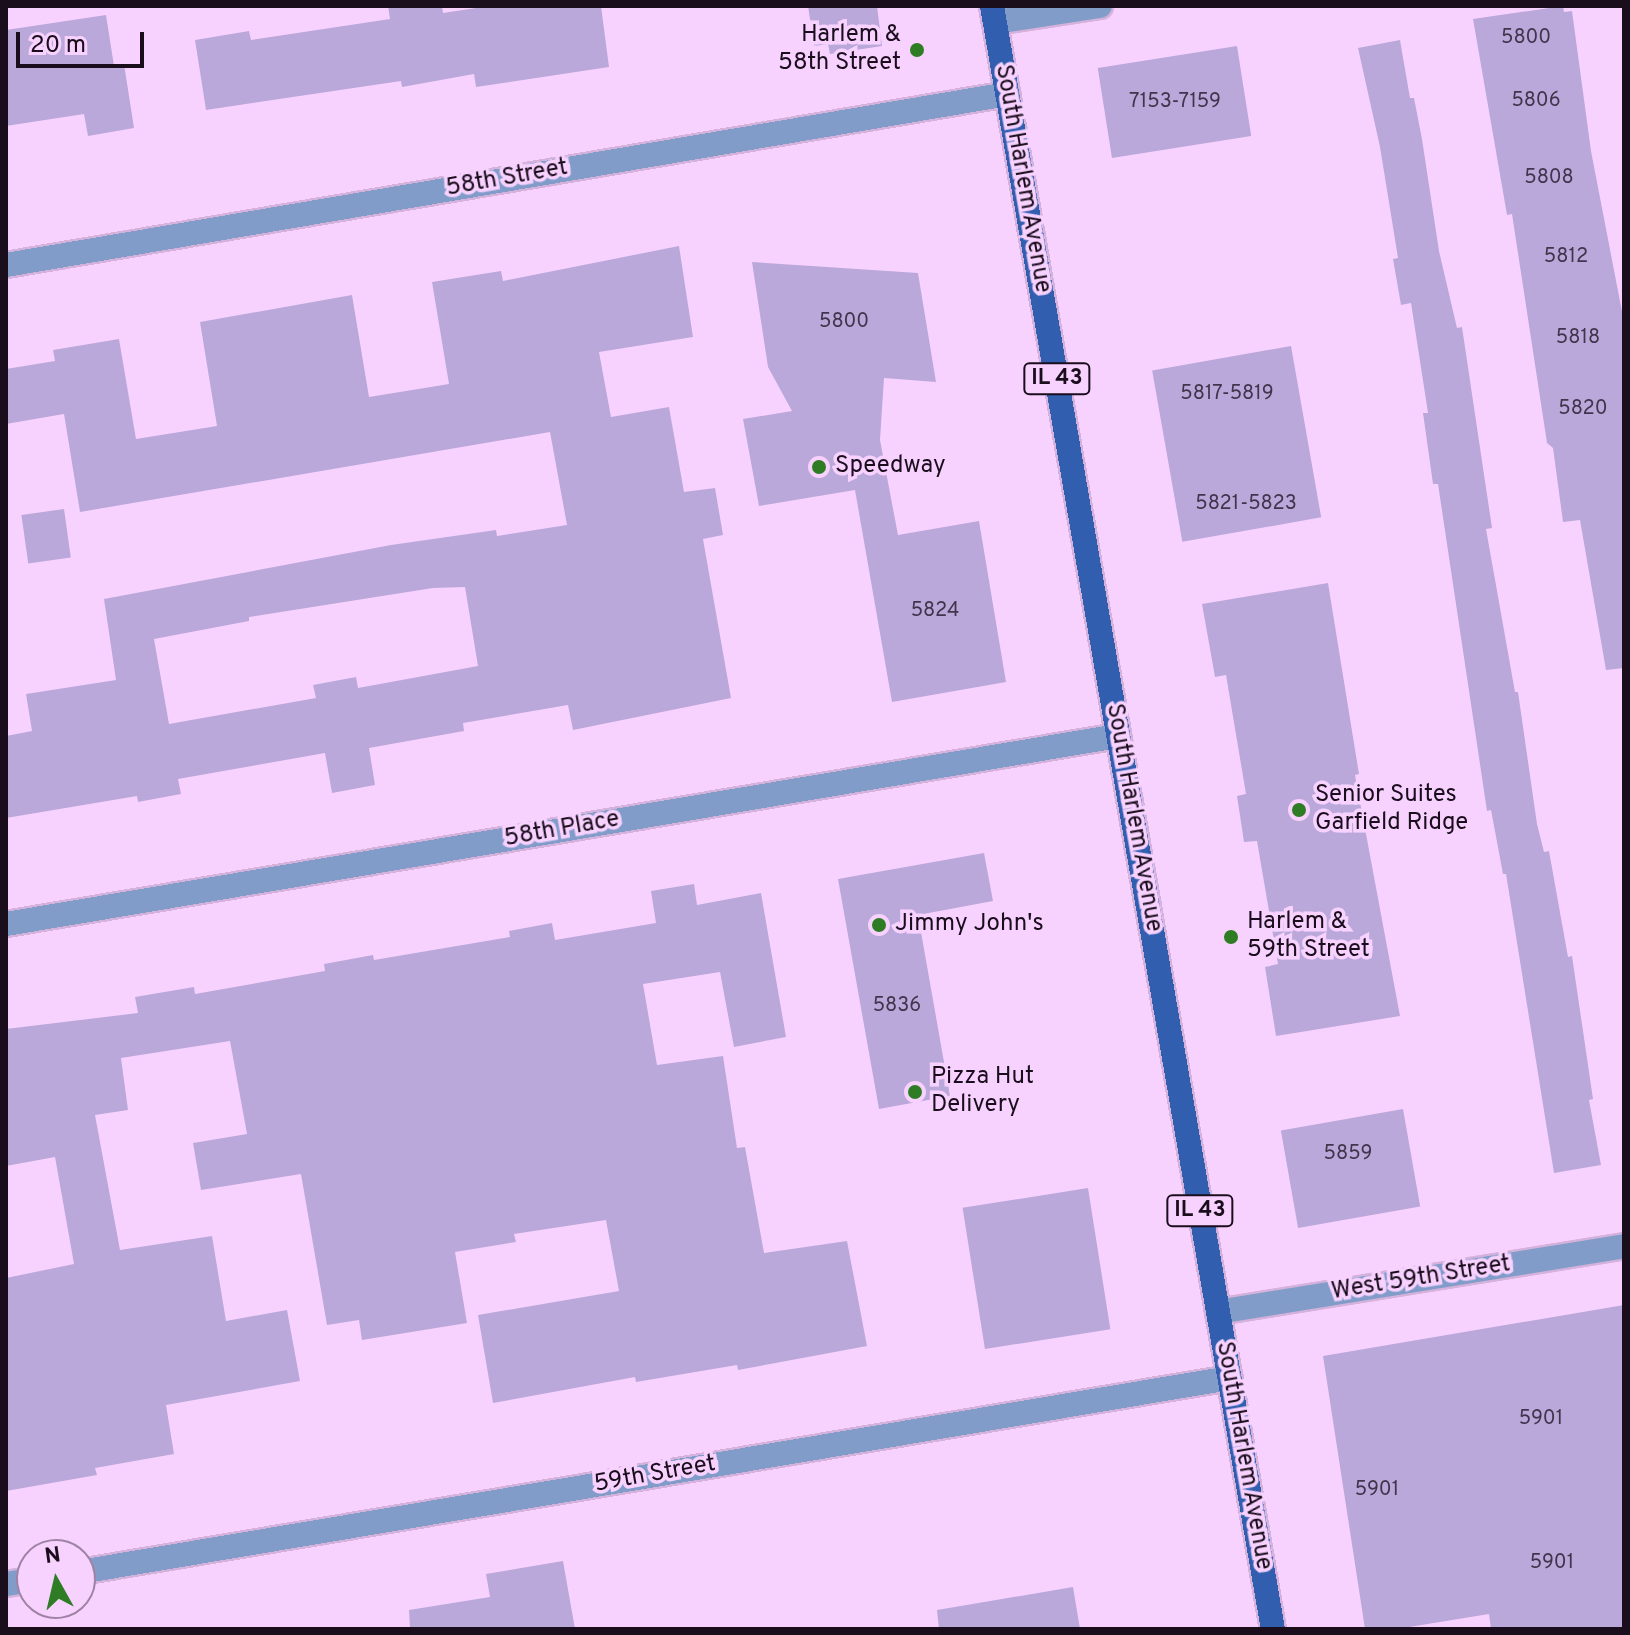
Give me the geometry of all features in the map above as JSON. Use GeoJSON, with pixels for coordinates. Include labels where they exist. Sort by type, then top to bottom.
{"type":"FeatureCollection","features":[{"type":"Feature","properties":{"kind":"main road","name":"South Harlem Avenue"},"geometry":{"type":"LineString","coordinates":[[994,14],[1273,1629]]}},
{"type":"Feature","properties":{"kind":"street"},"geometry":{"type":"LineString","coordinates":[[994,14],[1100,6]]}},
{"type":"Feature","properties":{"kind":"street","name":"58th Street"},"geometry":{"type":"LineString","coordinates":[[6,265],[1007,94]]}},
{"type":"Feature","properties":{"kind":"street","name":"58th Place"},"geometry":{"type":"LineString","coordinates":[[6,924],[1118,736]]}},
{"type":"Feature","properties":{"kind":"street","name":"West 59th Street"},"geometry":{"type":"LineString","coordinates":[[1218,1312],[1624,1246]]}},
{"type":"Feature","properties":{"kind":"street","name":"59th Street"},"geometry":{"type":"LineString","coordinates":[[96,1569],[1230,1378]]}},
{"type":"Feature","properties":{"kind":"building"},"geometry":{"type":"Polygon","coordinates":[[[388,6],[442,6],[443,13],[489,6],[601,6],[609,67],[476,87],[474,74],[402,87],[401,81],[206,110],[195,40],[249,31],[251,40],[390,19],[388,6]]]}},
{"type":"Feature","properties":{"kind":"building"},"geometry":{"type":"Polygon","coordinates":[[[808,6],[877,6],[882,46],[830,54],[828,44],[814,46],[808,6]]]}},
{"type":"Feature","properties":{"kind":"building"},"geometry":{"type":"Polygon","coordinates":[[[1563,6],[1564,12],[1572,11],[1591,151],[1624,322],[1624,668],[1606,670],[1580,520],[1563,522],[1553,448],[1547,443],[1512,214],[1507,215],[1473,19],[1563,6]]]}},
{"type":"Feature","properties":{"kind":"building"},"geometry":{"type":"Polygon","coordinates":[[[106,15],[114,66],[124,64],[134,128],[88,136],[84,114],[6,126],[6,30],[106,15]]]}},
{"type":"Feature","properties":{"kind":"building"},"geometry":{"type":"Polygon","coordinates":[[[1400,40],[1410,98],[1414,98],[1422,139],[1439,251],[1457,328],[1462,327],[1492,528],[1486,529],[1515,692],[1518,692],[1537,824],[1544,852],[1549,851],[1568,957],[1572,956],[1593,1099],[1589,1100],[1601,1165],[1554,1173],[1506,874],[1503,874],[1491,810],[1487,811],[1438,484],[1433,484],[1423,413],[1428,413],[1411,303],[1401,305],[1393,259],[1398,258],[1380,147],[1358,48],[1400,40]]]}},
{"type":"Feature","properties":{"kind":"building"},"geometry":{"type":"Polygon","coordinates":[[[1237,46],[1251,136],[1112,158],[1098,68],[1237,46]]]}},
{"type":"Feature","properties":{"kind":"building"},"geometry":{"type":"Polygon","coordinates":[[[679,246],[693,337],[599,352],[611,417],[669,407],[684,492],[715,488],[723,535],[703,539],[731,698],[573,730],[568,705],[463,723],[464,731],[369,748],[375,785],[332,793],[325,753],[178,779],[181,794],[138,802],[137,796],[6,818],[6,736],[32,731],[26,694],[116,680],[104,599],[391,545],[496,530],[497,536],[567,525],[550,432],[80,512],[64,414],[6,424],[6,369],[55,361],[53,350],[119,339],[136,439],[217,426],[200,322],[352,295],[369,397],[449,384],[432,282],[501,271],[503,281],[679,246]],[[465,587],[433,588],[249,617],[249,621],[154,639],[169,724],[316,698],[313,685],[356,677],[358,688],[478,666],[465,587]]]}},
{"type":"Feature","properties":{"kind":"building"},"geometry":{"type":"Polygon","coordinates":[[[752,262],[918,273],[936,382],[884,378],[880,440],[898,535],[979,521],[1006,682],[892,702],[855,490],[759,506],[743,419],[792,411],[768,367],[752,262]]]}},
{"type":"Feature","properties":{"kind":"building"},"geometry":{"type":"Polygon","coordinates":[[[1291,346],[1321,517],[1182,542],[1152,370],[1291,346]]]}},
{"type":"Feature","properties":{"kind":"building"},"geometry":{"type":"Polygon","coordinates":[[[64,509],[71,558],[28,564],[21,515],[64,509]]]}},
{"type":"Feature","properties":{"kind":"building","name":"Senior Suites Garfield Ridge"},"geometry":{"type":"Polygon","coordinates":[[[1328,583],[1359,774],[1355,775],[1400,1016],[1276,1036],[1265,967],[1278,964],[1257,841],[1244,842],[1237,796],[1246,794],[1226,675],[1215,677],[1202,604],[1328,583]]]}},
{"type":"Feature","properties":{"kind":"building"},"geometry":{"type":"Polygon","coordinates":[[[984,853],[993,901],[918,915],[950,1096],[879,1109],[838,879],[984,853]]]}},
{"type":"Feature","properties":{"kind":"building"},"geometry":{"type":"Polygon","coordinates":[[[694,884],[697,905],[761,893],[786,1037],[734,1047],[720,972],[643,984],[657,1065],[723,1056],[737,1148],[745,1147],[764,1253],[847,1241],[867,1346],[738,1370],[737,1365],[636,1382],[635,1377],[493,1403],[478,1315],[619,1291],[606,1220],[514,1234],[516,1242],[455,1252],[467,1323],[362,1340],[359,1320],[327,1325],[301,1174],[201,1190],[193,1143],[247,1134],[230,1041],[121,1058],[128,1110],[95,1115],[120,1250],[212,1236],[226,1321],[287,1310],[300,1381],[166,1405],[174,1454],[95,1468],[97,1475],[6,1491],[6,1278],[74,1264],[55,1157],[6,1166],[6,1029],[138,1013],[135,997],[194,987],[195,994],[325,971],[324,964],[373,955],[374,960],[510,937],[509,931],[552,923],[555,940],[656,923],[651,891],[694,884]]]}},
{"type":"Feature","properties":{"kind":"building"},"geometry":{"type":"Polygon","coordinates":[[[1403,1109],[1420,1206],[1298,1228],[1281,1131],[1403,1109]]]}},
{"type":"Feature","properties":{"kind":"building"},"geometry":{"type":"Polygon","coordinates":[[[1088,1188],[1110,1329],[985,1349],[963,1208],[1088,1188]]]}},
{"type":"Feature","properties":{"kind":"building"},"geometry":{"type":"Polygon","coordinates":[[[1624,1305],[1624,1629],[1491,1629],[1489,1614],[1397,1629],[1365,1629],[1323,1356],[1624,1305]]]}},
{"type":"Feature","properties":{"kind":"building"},"geometry":{"type":"Polygon","coordinates":[[[563,1561],[575,1629],[410,1629],[409,1610],[490,1597],[486,1574],[563,1561]]]}},
{"type":"Feature","properties":{"kind":"building"},"geometry":{"type":"Polygon","coordinates":[[[1073,1587],[1080,1629],[939,1629],[937,1610],[1073,1587]]]}},
{"type":"Feature","properties":{"kind":"place","name":"Harlem & 58th Street"},"geometry":{"type":"Point","coordinates":[917,50]}},
{"type":"Feature","properties":{"kind":"place","name":"Speedway"},"geometry":{"type":"Point","coordinates":[819,467]}},
{"type":"Feature","properties":{"kind":"place","name":"Senior Suites Garfield Ridge"},"geometry":{"type":"Point","coordinates":[1299,810]}},
{"type":"Feature","properties":{"kind":"place","name":"Jimmy John's"},"geometry":{"type":"Point","coordinates":[879,925]}},
{"type":"Feature","properties":{"kind":"place","name":"Harlem & 59th Street"},"geometry":{"type":"Point","coordinates":[1231,937]}},
{"type":"Feature","properties":{"kind":"place","name":"Pizza Hut Delivery"},"geometry":{"type":"Point","coordinates":[915,1092]}}]}
